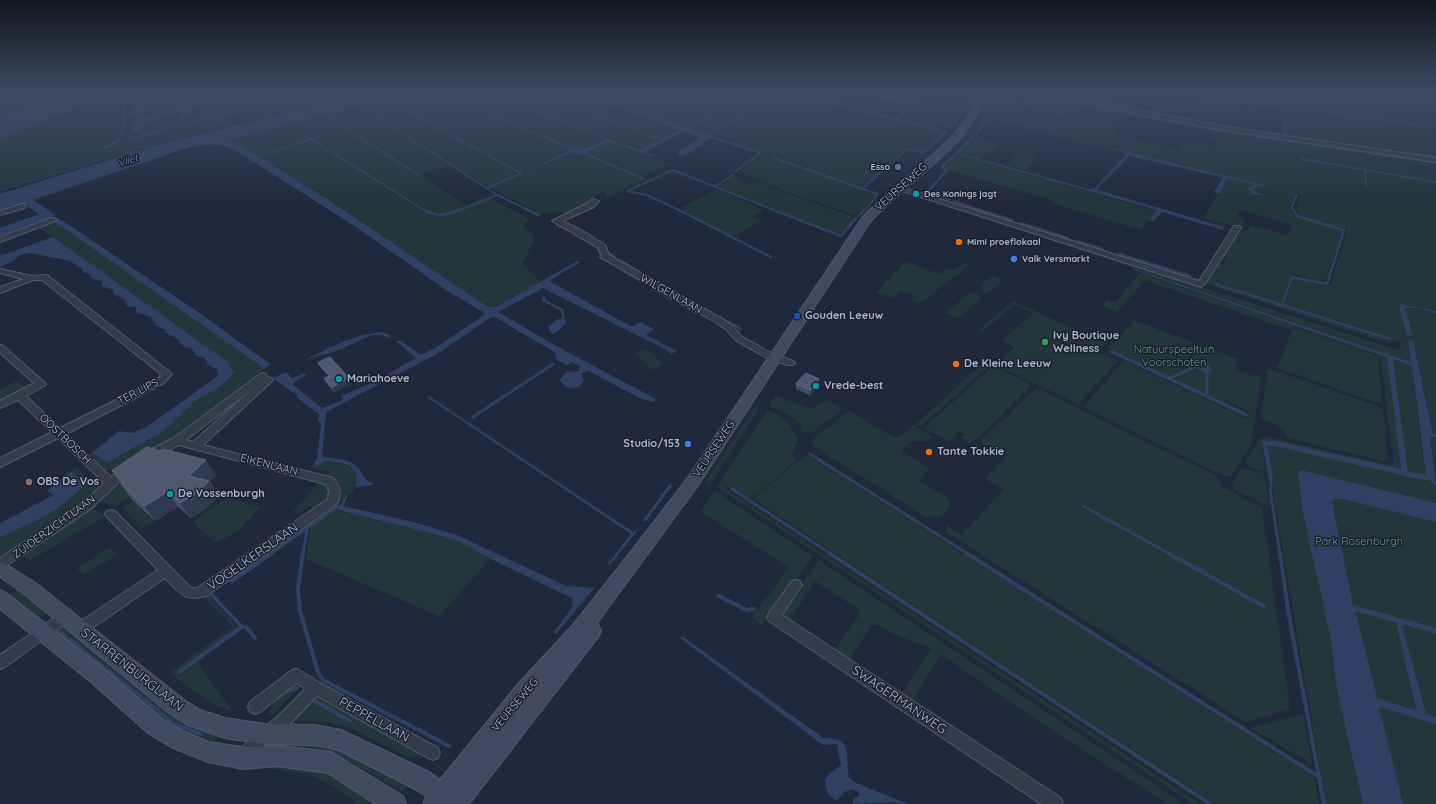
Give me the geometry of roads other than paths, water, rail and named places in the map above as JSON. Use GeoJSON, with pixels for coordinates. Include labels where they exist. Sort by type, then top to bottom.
{"type":"FeatureCollection","features":[{"type":"Feature","properties":{"kind":"main road","name":"VEURSEWEG"},"geometry":{"type":"LineString","coordinates":[[446,801],[526,690],[580,631],[602,603],[783,360],[873,222],[897,191],[957,140],[967,130]]}},
{"type":"Feature","properties":{"kind":"main road","name":"STARRENBURGLAAN"},"geometry":{"type":"LineString","coordinates":[[0,566],[176,706],[195,718],[225,728],[265,734],[314,735],[341,740],[422,780],[446,801]]}},
{"type":"Feature","properties":{"kind":"main road"},"geometry":{"type":"LineString","coordinates":[[0,598],[98,676],[160,729],[178,740],[208,752],[243,758],[277,756],[331,763],[395,804]]}},
{"type":"Feature","properties":{"kind":"street"},"geometry":{"type":"LineString","coordinates":[[1231,130],[1436,160]]}},
{"type":"Feature","properties":{"kind":"street"},"geometry":{"type":"LineString","coordinates":[[897,191],[1201,284],[1237,228]]}},
{"type":"Feature","properties":{"kind":"street","name":"WILGENLAAN"},"geometry":{"type":"LineString","coordinates":[[595,201],[592,205],[555,219],[602,247],[605,256],[718,320],[730,328],[738,338],[783,360]]}},
{"type":"Feature","properties":{"kind":"street"},"geometry":{"type":"LineString","coordinates":[[0,213],[22,206]]}},
{"type":"Feature","properties":{"kind":"street"},"geometry":{"type":"LineString","coordinates":[[0,240],[54,220]]}},
{"type":"Feature","properties":{"kind":"street","name":"TER LIPS"},"geometry":{"type":"LineString","coordinates":[[0,271],[32,278],[44,277],[167,374],[161,381],[0,463]]}},
{"type":"Feature","properties":{"kind":"street"},"geometry":{"type":"LineString","coordinates":[[0,290],[32,278]]}},
{"type":"Feature","properties":{"kind":"street"},"geometry":{"type":"LineString","coordinates":[[0,348],[41,384],[0,404]]}},
{"type":"Feature","properties":{"kind":"street","name":"ZUIDERZICHTLAAN"},"geometry":{"type":"LineString","coordinates":[[0,566],[88,506],[111,483],[133,465],[178,441],[266,378],[195,447]]}},
{"type":"Feature","properties":{"kind":"street","name":"OOSTBOSCH"},"geometry":{"type":"LineString","coordinates":[[19,395],[111,483]]}},
{"type":"Feature","properties":{"kind":"street","name":"EIKENLAAN"},"geometry":{"type":"LineString","coordinates":[[178,441],[195,447],[329,481],[335,486],[336,492]]}},
{"type":"Feature","properties":{"kind":"street","name":"VOGELKERSLAAN"},"geometry":{"type":"LineString","coordinates":[[111,514],[188,593],[197,593],[204,591],[329,505],[335,498],[336,492]]}},
{"type":"Feature","properties":{"kind":"street"},"geometry":{"type":"LineString","coordinates":[[80,629],[166,571]]}},
{"type":"Feature","properties":{"kind":"street","name":"SWAGERMANWEG"},"geometry":{"type":"LineString","coordinates":[[796,585],[774,617],[1056,804]]}},
{"type":"Feature","properties":{"kind":"street"},"geometry":{"type":"LineString","coordinates":[[0,663],[64,617]]}},
{"type":"Feature","properties":{"kind":"street","name":"PEPPELLAAN"},"geometry":{"type":"LineString","coordinates":[[255,707],[297,675],[315,688],[433,753]]}},
{"type":"Feature","properties":{"kind":"street"},"geometry":{"type":"LineString","coordinates":[[243,758],[265,734],[282,722],[315,688]]}},
{"type":"Feature","properties":{"kind":"water"},"geometry":{"type":"Polygon","coordinates":[[[0,130],[25,130],[0,140],[0,130]]]}},
{"type":"Feature","properties":{"kind":"water"},"geometry":{"type":"Polygon","coordinates":[[[122,130],[124,130],[120,140],[115,145],[109,148],[100,149],[119,138],[122,130]]]}},
{"type":"Feature","properties":{"kind":"water"},"geometry":{"type":"Polygon","coordinates":[[[132,130],[142,130],[141,132],[132,133],[132,130]]]}},
{"type":"Feature","properties":{"kind":"water"},"geometry":{"type":"Polygon","coordinates":[[[159,130],[167,130],[136,140],[129,139],[159,130]]]}},
{"type":"Feature","properties":{"kind":"water"},"geometry":{"type":"Polygon","coordinates":[[[205,130],[182,135],[0,191],[0,190],[180,135],[205,130]]]}},
{"type":"Feature","properties":{"kind":"water","name":"Vliet"},"geometry":{"type":"Polygon","coordinates":[[[219,130],[269,130],[228,140],[256,155],[327,199],[488,307],[496,307],[577,261],[580,262],[549,281],[632,327],[641,322],[654,329],[646,335],[677,351],[671,354],[665,349],[543,288],[498,312],[560,348],[656,399],[653,402],[641,399],[589,371],[581,373],[584,380],[580,386],[573,388],[568,387],[559,380],[567,372],[579,371],[580,366],[572,362],[567,365],[557,360],[554,352],[493,316],[437,354],[328,411],[326,414],[322,457],[340,459],[352,463],[369,482],[373,483],[372,485],[355,487],[357,479],[356,473],[349,466],[344,464],[323,461],[318,467],[313,466],[317,459],[321,423],[318,421],[319,414],[296,397],[298,395],[273,378],[286,372],[292,378],[305,373],[306,376],[298,379],[293,385],[322,408],[343,400],[341,396],[370,384],[416,358],[396,341],[401,341],[421,355],[435,348],[484,315],[483,312],[446,290],[356,227],[235,150],[229,147],[217,145],[187,148],[33,200],[56,215],[0,236],[0,228],[39,214],[23,203],[0,210],[0,194],[164,143],[219,130]]]}},
{"type":"Feature","properties":{"kind":"water"},"geometry":{"type":"Polygon","coordinates":[[[679,130],[694,130],[713,136],[688,154],[681,156],[676,154],[698,139],[698,136],[684,131],[645,152],[655,156],[653,157],[610,142],[587,152],[587,155],[572,153],[524,172],[572,149],[587,148],[609,139],[641,150],[680,130],[679,130]]]}},
{"type":"Feature","properties":{"kind":"water"},"geometry":{"type":"Polygon","coordinates":[[[933,130],[945,131],[943,132],[933,130]]]}},
{"type":"Feature","properties":{"kind":"water"},"geometry":{"type":"Polygon","coordinates":[[[1034,130],[1289,191],[1258,185],[1253,190],[1265,195],[1250,194],[1252,192],[1247,188],[1254,186],[1253,184],[1227,178],[1219,194],[1214,192],[1223,178],[1222,177],[1129,156],[1098,188],[1098,190],[1224,227],[1223,230],[1162,212],[1153,222],[1149,220],[1157,210],[957,154],[959,153],[1089,189],[1095,188],[1126,154],[1034,130]]]}},
{"type":"Feature","properties":{"kind":"water"},"geometry":{"type":"Polygon","coordinates":[[[1211,130],[1226,130],[1436,161],[1436,164],[1211,130]]]}},
{"type":"Feature","properties":{"kind":"water"},"geometry":{"type":"Polygon","coordinates":[[[62,220],[198,312],[270,364],[265,369],[55,222],[62,220]]]}},
{"type":"Feature","properties":{"kind":"water"},"geometry":{"type":"Polygon","coordinates":[[[53,237],[229,363],[230,367],[235,371],[222,385],[194,402],[163,432],[108,463],[92,453],[119,431],[132,433],[148,426],[218,376],[217,369],[208,365],[205,358],[196,356],[193,349],[183,346],[179,342],[180,340],[165,332],[167,330],[156,326],[151,317],[136,312],[136,307],[127,306],[124,299],[113,294],[113,290],[102,286],[102,281],[92,279],[90,274],[83,272],[81,268],[70,261],[30,253],[20,255],[13,261],[0,267],[0,256],[53,237]]]}},
{"type":"Feature","properties":{"kind":"water"},"geometry":{"type":"Polygon","coordinates":[[[1135,269],[1411,362],[1408,340],[1413,341],[1433,434],[1436,435],[1436,438],[1430,436],[1435,481],[1418,479],[1267,445],[1273,478],[1271,492],[1262,441],[1277,441],[1401,469],[1387,357],[1134,270],[1135,269]],[[1393,359],[1408,471],[1426,475],[1412,366],[1393,359]]]}},
{"type":"Feature","properties":{"kind":"water"},"geometry":{"type":"Polygon","coordinates":[[[1401,304],[1436,311],[1436,313],[1416,308],[1406,308],[1412,336],[1407,335],[1399,308],[1401,304]]]}},
{"type":"Feature","properties":{"kind":"water"},"geometry":{"type":"Polygon","coordinates":[[[564,318],[566,323],[557,332],[552,334],[548,327],[556,320],[564,318]]]}},
{"type":"Feature","properties":{"kind":"water"},"geometry":{"type":"Polygon","coordinates":[[[382,332],[391,336],[388,338],[382,335],[372,335],[334,352],[314,357],[300,363],[350,339],[371,333],[382,332]]]}},
{"type":"Feature","properties":{"kind":"water"},"geometry":{"type":"Polygon","coordinates":[[[1112,350],[1245,412],[1249,416],[1244,416],[1109,351],[1112,350]]]}},
{"type":"Feature","properties":{"kind":"water"},"geometry":{"type":"Polygon","coordinates":[[[1202,361],[1209,364],[1212,370],[1208,373],[1208,375],[1195,367],[1195,364],[1202,361]]]}},
{"type":"Feature","properties":{"kind":"water"},"geometry":{"type":"Polygon","coordinates":[[[429,396],[633,532],[635,530],[637,531],[610,565],[608,564],[631,534],[427,397],[429,396]]]}},
{"type":"Feature","properties":{"kind":"water"},"geometry":{"type":"Polygon","coordinates":[[[1301,470],[1436,503],[1436,522],[1342,499],[1334,499],[1332,502],[1353,605],[1436,628],[1436,634],[1405,625],[1402,626],[1426,713],[1436,717],[1436,724],[1379,707],[1403,804],[1363,804],[1337,690],[1331,639],[1303,513],[1298,472],[1301,470]],[[1355,611],[1377,698],[1417,711],[1396,623],[1355,611]]]}},
{"type":"Feature","properties":{"kind":"water"},"geometry":{"type":"Polygon","coordinates":[[[71,471],[86,485],[55,510],[36,521],[0,537],[0,523],[54,495],[47,491],[71,471]]]}},
{"type":"Feature","properties":{"kind":"water"},"geometry":{"type":"Polygon","coordinates":[[[346,495],[348,495],[343,506],[413,522],[457,535],[566,586],[594,588],[556,634],[554,632],[573,606],[572,598],[497,562],[457,540],[338,510],[346,495]]]}},
{"type":"Feature","properties":{"kind":"water"},"geometry":{"type":"Polygon","coordinates":[[[682,636],[823,738],[833,738],[844,744],[847,755],[849,777],[854,782],[908,804],[899,804],[895,802],[853,804],[853,798],[860,795],[853,789],[844,792],[837,801],[831,797],[826,787],[825,780],[830,773],[841,765],[837,744],[823,745],[680,638],[682,636]]]}},
{"type":"Feature","properties":{"kind":"water"},"geometry":{"type":"Polygon","coordinates":[[[314,698],[352,720],[352,722],[350,723],[311,702],[314,698]]]}},
{"type":"Feature","properties":{"kind":"waterway"},"geometry":{"type":"LineString","coordinates":[[348,130],[420,176]]}},
{"type":"Feature","properties":{"kind":"waterway"},"geometry":{"type":"LineString","coordinates":[[397,130],[497,195]]}},
{"type":"Feature","properties":{"kind":"waterway"},"geometry":{"type":"LineString","coordinates":[[441,130],[521,173]]}},
{"type":"Feature","properties":{"kind":"waterway"},"geometry":{"type":"LineString","coordinates":[[526,130],[574,150]]}},
{"type":"Feature","properties":{"kind":"waterway"},"geometry":{"type":"LineString","coordinates":[[584,130],[601,136]]}},
{"type":"Feature","properties":{"kind":"waterway"},"geometry":{"type":"LineString","coordinates":[[634,130],[657,138]]}},
{"type":"Feature","properties":{"kind":"waterway"},"geometry":{"type":"LineString","coordinates":[[976,134],[979,130]]}},
{"type":"Feature","properties":{"kind":"waterway"},"geometry":{"type":"LineString","coordinates":[[1284,130],[1285,136]]}},
{"type":"Feature","properties":{"kind":"waterway"},"geometry":{"type":"LineString","coordinates":[[298,131],[311,139]]}},
{"type":"Feature","properties":{"kind":"waterway"},"geometry":{"type":"LineString","coordinates":[[939,138],[945,132]]}},
{"type":"Feature","properties":{"kind":"waterway"},"geometry":{"type":"LineString","coordinates":[[713,137],[760,153],[736,171]]}},
{"type":"Feature","properties":{"kind":"waterway"},"geometry":{"type":"LineString","coordinates":[[951,159],[973,137]]}},
{"type":"Feature","properties":{"kind":"waterway"},"geometry":{"type":"LineString","coordinates":[[267,154],[311,139]]}},
{"type":"Feature","properties":{"kind":"waterway"},"geometry":{"type":"LineString","coordinates":[[311,139],[424,210]]}},
{"type":"Feature","properties":{"kind":"waterway"},"geometry":{"type":"LineString","coordinates":[[862,189],[907,149],[924,152],[937,140]]}},
{"type":"Feature","properties":{"kind":"waterway"},"geometry":{"type":"LineString","coordinates":[[584,153],[643,179]]}},
{"type":"Feature","properties":{"kind":"waterway"},"geometry":{"type":"LineString","coordinates":[[1404,153],[1436,157]]}},
{"type":"Feature","properties":{"kind":"waterway"},"geometry":{"type":"LineString","coordinates":[[774,158],[862,189]]}},
{"type":"Feature","properties":{"kind":"waterway"},"geometry":{"type":"LineString","coordinates":[[1302,159],[1436,182]]}},
{"type":"Feature","properties":{"kind":"waterway"},"geometry":{"type":"LineString","coordinates":[[928,191],[947,170],[942,167],[949,160]]}},
{"type":"Feature","properties":{"kind":"waterway"},"geometry":{"type":"LineString","coordinates":[[678,210],[647,195],[627,191],[673,170],[774,210]]}},
{"type":"Feature","properties":{"kind":"waterway"},"geometry":{"type":"LineString","coordinates":[[1365,170],[1366,186]]}},
{"type":"Feature","properties":{"kind":"waterway"},"geometry":{"type":"LineString","coordinates":[[487,188],[522,173]]}},
{"type":"Feature","properties":{"kind":"waterway"},"geometry":{"type":"LineString","coordinates":[[716,186],[733,175]]}},
{"type":"Feature","properties":{"kind":"waterway"},"geometry":{"type":"LineString","coordinates":[[862,189],[878,194],[865,210]]}},
{"type":"Feature","properties":{"kind":"waterway"},"geometry":{"type":"LineString","coordinates":[[928,192],[949,200]]}},
{"type":"Feature","properties":{"kind":"waterway"},"geometry":{"type":"LineString","coordinates":[[460,210],[497,195]]}},
{"type":"Feature","properties":{"kind":"waterway"},"geometry":{"type":"LineString","coordinates":[[497,195],[528,210]]}},
{"type":"Feature","properties":{"kind":"waterway"},"geometry":{"type":"LineString","coordinates":[[1293,210],[1292,207],[1297,195]]}},
{"type":"Feature","properties":{"kind":"waterway"},"geometry":{"type":"LineString","coordinates":[[954,201],[978,209]]}},
{"type":"Feature","properties":{"kind":"waterway"},"geometry":{"type":"LineString","coordinates":[[423,209],[438,215],[452,213],[462,209]]}},
{"type":"Feature","properties":{"kind":"waterway"},"geometry":{"type":"LineString","coordinates":[[526,209],[539,215]]}},
{"type":"Feature","properties":{"kind":"waterway"},"geometry":{"type":"LineString","coordinates":[[771,209],[841,236],[856,218]]}},
{"type":"Feature","properties":{"kind":"waterway"},"geometry":{"type":"LineString","coordinates":[[859,216],[865,209]]}},
{"type":"Feature","properties":{"kind":"waterway"},"geometry":{"type":"LineString","coordinates":[[978,209],[1012,220]]}},
{"type":"Feature","properties":{"kind":"waterway"},"geometry":{"type":"LineString","coordinates":[[1282,305],[1292,277],[1327,284],[1344,230],[1297,216],[1293,209]]}},
{"type":"Feature","properties":{"kind":"waterway"},"geometry":{"type":"LineString","coordinates":[[678,210],[771,257]]}},
{"type":"Feature","properties":{"kind":"waterway"},"geometry":{"type":"LineString","coordinates":[[1020,223],[1068,238]]}},
{"type":"Feature","properties":{"kind":"waterway"},"geometry":{"type":"LineString","coordinates":[[557,225],[567,229]]}},
{"type":"Feature","properties":{"kind":"waterway"},"geometry":{"type":"LineString","coordinates":[[1077,241],[1102,249]]}},
{"type":"Feature","properties":{"kind":"waterway"},"geometry":{"type":"LineString","coordinates":[[609,253],[615,257]]}},
{"type":"Feature","properties":{"kind":"waterway"},"geometry":{"type":"LineString","coordinates":[[1120,254],[1190,276]]}},
{"type":"Feature","properties":{"kind":"waterway"},"geometry":{"type":"LineString","coordinates":[[599,257],[611,263]]}},
{"type":"Feature","properties":{"kind":"waterway"},"geometry":{"type":"LineString","coordinates":[[620,260],[643,274]]}},
{"type":"Feature","properties":{"kind":"waterway"},"geometry":{"type":"LineString","coordinates":[[619,268],[644,283]]}},
{"type":"Feature","properties":{"kind":"waterway"},"geometry":{"type":"LineString","coordinates":[[1215,284],[1390,339]]}},
{"type":"Feature","properties":{"kind":"waterway"},"geometry":{"type":"LineString","coordinates":[[662,285],[669,289]]}},
{"type":"Feature","properties":{"kind":"waterway"},"geometry":{"type":"LineString","coordinates":[[652,288],[671,299]]}},
{"type":"Feature","properties":{"kind":"waterway"},"geometry":{"type":"LineString","coordinates":[[544,297],[543,300],[562,310],[564,318]]}},
{"type":"Feature","properties":{"kind":"waterway"},"geometry":{"type":"LineString","coordinates":[[679,303],[696,313]]}},
{"type":"Feature","properties":{"kind":"waterway"},"geometry":{"type":"LineString","coordinates":[[720,317],[741,329]]}},
{"type":"Feature","properties":{"kind":"waterway"},"geometry":{"type":"LineString","coordinates":[[473,417],[553,364]]}},
{"type":"Feature","properties":{"kind":"waterway"},"geometry":{"type":"LineString","coordinates":[[1169,378],[1195,367]]}},
{"type":"Feature","properties":{"kind":"waterway"},"geometry":{"type":"LineString","coordinates":[[1207,375],[1207,397]]}},
{"type":"Feature","properties":{"kind":"waterway"},"geometry":{"type":"LineString","coordinates":[[810,454],[968,554]]}},
{"type":"Feature","properties":{"kind":"waterway"},"geometry":{"type":"LineString","coordinates":[[1431,479],[1436,484]]}},
{"type":"Feature","properties":{"kind":"waterway"},"geometry":{"type":"LineString","coordinates":[[645,520],[670,486]]}},
{"type":"Feature","properties":{"kind":"waterway"},"geometry":{"type":"LineString","coordinates":[[732,489],[831,554]]}},
{"type":"Feature","properties":{"kind":"waterway"},"geometry":{"type":"LineString","coordinates":[[1270,489],[1280,554]]}},
{"type":"Feature","properties":{"kind":"waterway"},"geometry":{"type":"LineString","coordinates":[[270,554],[339,506]]}},
{"type":"Feature","properties":{"kind":"waterway"},"geometry":{"type":"LineString","coordinates":[[1083,506],[1170,554]]}},
{"type":"Feature","properties":{"kind":"waterway"},"geometry":{"type":"LineString","coordinates":[[303,554],[307,529]]}},
{"type":"Feature","properties":{"kind":"waterway"},"geometry":{"type":"LineString","coordinates":[[232,581],[272,553]]}},
{"type":"Feature","properties":{"kind":"waterway"},"geometry":{"type":"LineString","coordinates":[[303,553],[298,589],[300,611],[318,672],[323,680],[449,746]]}},
{"type":"Feature","properties":{"kind":"waterway"},"geometry":{"type":"LineString","coordinates":[[829,553],[1210,804]]}},
{"type":"Feature","properties":{"kind":"waterway"},"geometry":{"type":"LineString","coordinates":[[966,553],[1319,777]]}},
{"type":"Feature","properties":{"kind":"waterway"},"geometry":{"type":"LineString","coordinates":[[1168,553],[1265,607]]}},
{"type":"Feature","properties":{"kind":"waterway"},"geometry":{"type":"LineString","coordinates":[[1280,553],[1289,616],[1319,777]]}},
{"type":"Feature","properties":{"kind":"waterway"},"geometry":{"type":"LineString","coordinates":[[212,595],[242,627]]}},
{"type":"Feature","properties":{"kind":"waterway"},"geometry":{"type":"LineString","coordinates":[[719,596],[747,610],[754,609]]}},
{"type":"Feature","properties":{"kind":"waterway"},"geometry":{"type":"LineString","coordinates":[[179,672],[242,627]]}},
{"type":"Feature","properties":{"kind":"waterway"},"geometry":{"type":"LineString","coordinates":[[242,627],[246,627],[255,638]]}},
{"type":"Feature","properties":{"kind":"waterway"},"geometry":{"type":"LineString","coordinates":[[60,632],[173,723],[200,734]]}},
{"type":"Feature","properties":{"kind":"waterway"},"geometry":{"type":"LineString","coordinates":[[286,691],[297,688]]}},
{"type":"Feature","properties":{"kind":"waterway"},"geometry":{"type":"LineString","coordinates":[[1319,777],[1324,804]]}},
{"type":"Feature","properties":{"kind":"place","name":"Esso"},"geometry":{"type":"Point","coordinates":[898,167]}},
{"type":"Feature","properties":{"kind":"place","name":"Des Konings jagt"},"geometry":{"type":"Point","coordinates":[916,194]}},
{"type":"Feature","properties":{"kind":"place","name":"Mimi proeflokaal"},"geometry":{"type":"Point","coordinates":[959,242]}},
{"type":"Feature","properties":{"kind":"place","name":"Valk Versmarkt"},"geometry":{"type":"Point","coordinates":[1014,259]}},
{"type":"Feature","properties":{"kind":"place","name":"Gouden Leeuw"},"geometry":{"type":"Point","coordinates":[797,316]}},
{"type":"Feature","properties":{"kind":"place","name":"Ivy Boutique Wellness"},"geometry":{"type":"Point","coordinates":[1045,342]}},
{"type":"Feature","properties":{"kind":"place","name":"De Kleine Leeuw"},"geometry":{"type":"Point","coordinates":[956,364]}},
{"type":"Feature","properties":{"kind":"place","name":"Mariahoeve"},"geometry":{"type":"Point","coordinates":[339,379]}},
{"type":"Feature","properties":{"kind":"place","name":"Vrede-best"},"geometry":{"type":"Point","coordinates":[816,386]}},
{"type":"Feature","properties":{"kind":"place","name":"Studio/153"},"geometry":{"type":"Point","coordinates":[688,444]}},
{"type":"Feature","properties":{"kind":"place","name":"Tante Tokkie"},"geometry":{"type":"Point","coordinates":[929,452]}},
{"type":"Feature","properties":{"kind":"place","name":"OBS De Vos"},"geometry":{"type":"Point","coordinates":[29,482]}},
{"type":"Feature","properties":{"kind":"place","name":"De Vossenburgh"},"geometry":{"type":"Point","coordinates":[170,494]}},
{"type":"Feature","properties":{"kind":"park label","name":"Natuurspeeltuin Voorschoten"},"geometry":{"type":"Point","coordinates":[1174,356]}},
{"type":"Feature","properties":{"kind":"park label","name":"Park Rosenburgh"},"geometry":{"type":"Point","coordinates":[1359,542]}}]}
